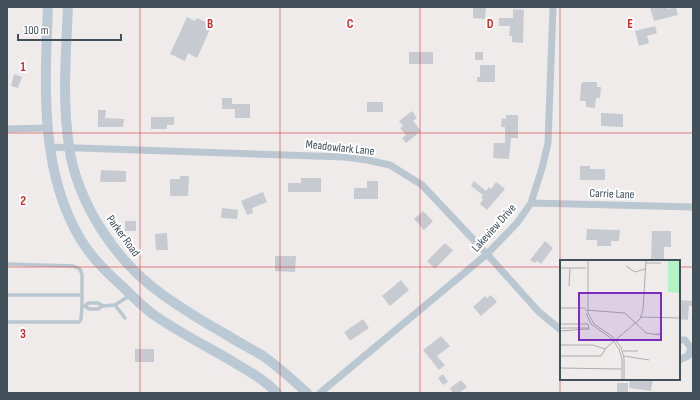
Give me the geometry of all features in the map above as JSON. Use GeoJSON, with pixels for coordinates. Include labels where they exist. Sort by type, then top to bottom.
{"type":"FeatureCollection","features":[{"type":"Feature","properties":{"kind":"main road"},"geometry":{"type":"LineString","coordinates":[[48,7],[46,70],[49,147],[56,179],[66,209],[82,242],[100,265],[154,315],[259,378],[277,393]]}},
{"type":"Feature","properties":{"kind":"main road","name":"Parker Road"},"geometry":{"type":"LineString","coordinates":[[68,7],[65,109],[69,147],[73,168],[96,222],[107,239],[128,264],[162,295],[225,335],[263,356],[307,393]]}},
{"type":"Feature","properties":{"kind":"street","name":"Lakeview Drive"},"geometry":{"type":"LineString","coordinates":[[320,393],[487,254],[517,222],[531,202],[548,143],[553,7]]}},
{"type":"Feature","properties":{"kind":"street"},"geometry":{"type":"LineString","coordinates":[[7,129],[48,128]]}},
{"type":"Feature","properties":{"kind":"street","name":"Meadowlark Lane"},"geometry":{"type":"LineString","coordinates":[[49,147],[344,157],[390,165],[422,184],[539,312],[560,329]]}},
{"type":"Feature","properties":{"kind":"street","name":"Carrie Lane"},"geometry":{"type":"LineString","coordinates":[[531,202],[693,207]]}},
{"type":"Feature","properties":{"kind":"street"},"geometry":{"type":"LineString","coordinates":[[680,340],[685,340],[691,348],[688,356],[680,360]]}},
{"type":"Feature","properties":{"kind":"lane"},"geometry":{"type":"LineString","coordinates":[[7,264],[73,266],[80,269],[82,275],[83,306],[81,319],[79,322],[7,322]]}},
{"type":"Feature","properties":{"kind":"lane"},"geometry":{"type":"LineString","coordinates":[[83,306],[89,309],[98,309],[103,306],[115,305],[130,295],[122,286]]}},
{"type":"Feature","properties":{"kind":"lane"},"geometry":{"type":"LineString","coordinates":[[7,295],[82,295]]}},
{"type":"Feature","properties":{"kind":"lane"},"geometry":{"type":"LineString","coordinates":[[115,305],[125,318]]}},
{"type":"Feature","properties":{"kind":"building"},"geometry":{"type":"Polygon","coordinates":[[[473,7],[486,7],[485,19],[473,18],[473,7]]]}},
{"type":"Feature","properties":{"kind":"building"},"geometry":{"type":"Polygon","coordinates":[[[650,7],[667,7],[668,9],[676,7],[678,15],[654,21],[650,7]]]}},
{"type":"Feature","properties":{"kind":"building"},"geometry":{"type":"Polygon","coordinates":[[[513,9],[524,10],[523,43],[512,42],[512,36],[509,36],[510,26],[499,26],[499,18],[513,18],[513,9]]]}},
{"type":"Feature","properties":{"kind":"building"},"geometry":{"type":"Polygon","coordinates":[[[187,17],[195,21],[197,18],[212,25],[197,58],[188,53],[185,61],[170,54],[187,17]]]}},
{"type":"Feature","properties":{"kind":"building"},"geometry":{"type":"Polygon","coordinates":[[[655,26],[657,33],[647,36],[649,43],[639,46],[635,31],[655,26]]]}},
{"type":"Feature","properties":{"kind":"building"},"geometry":{"type":"Polygon","coordinates":[[[409,52],[433,52],[433,64],[409,64],[409,52]]]}},
{"type":"Feature","properties":{"kind":"building"},"geometry":{"type":"Polygon","coordinates":[[[475,52],[483,52],[483,60],[475,60],[475,52]]]}},
{"type":"Feature","properties":{"kind":"building"},"geometry":{"type":"Polygon","coordinates":[[[480,65],[495,65],[495,82],[477,82],[477,77],[480,77],[480,65]]]}},
{"type":"Feature","properties":{"kind":"building"},"geometry":{"type":"Polygon","coordinates":[[[14,74],[22,77],[18,88],[11,86],[14,74]]]}},
{"type":"Feature","properties":{"kind":"building"},"geometry":{"type":"Polygon","coordinates":[[[582,82],[597,82],[597,87],[601,87],[600,98],[596,98],[595,108],[586,107],[586,101],[580,101],[582,82]]]}},
{"type":"Feature","properties":{"kind":"building"},"geometry":{"type":"Polygon","coordinates":[[[222,98],[232,98],[232,104],[250,104],[250,118],[235,118],[235,109],[222,109],[222,98]]]}},
{"type":"Feature","properties":{"kind":"building"},"geometry":{"type":"Polygon","coordinates":[[[367,102],[383,102],[383,112],[367,112],[367,102]]]}},
{"type":"Feature","properties":{"kind":"building"},"geometry":{"type":"Polygon","coordinates":[[[98,110],[106,110],[105,118],[124,119],[123,127],[98,127],[98,110]]]}},
{"type":"Feature","properties":{"kind":"building"},"geometry":{"type":"Polygon","coordinates":[[[412,111],[417,118],[413,121],[421,131],[406,143],[402,138],[406,135],[400,128],[403,126],[399,121],[412,111]]]}},
{"type":"Feature","properties":{"kind":"building"},"geometry":{"type":"Polygon","coordinates":[[[601,113],[623,114],[623,127],[601,126],[601,113]]]}},
{"type":"Feature","properties":{"kind":"building"},"geometry":{"type":"Polygon","coordinates":[[[506,115],[518,115],[518,138],[511,138],[509,159],[493,158],[494,143],[505,143],[505,127],[501,127],[502,118],[506,119],[506,115]]]}},
{"type":"Feature","properties":{"kind":"building"},"geometry":{"type":"Polygon","coordinates":[[[151,117],[174,117],[174,125],[167,125],[167,129],[151,129],[151,117]]]}},
{"type":"Feature","properties":{"kind":"building"},"geometry":{"type":"Polygon","coordinates":[[[580,166],[590,166],[590,169],[605,169],[605,180],[580,180],[580,166]]]}},
{"type":"Feature","properties":{"kind":"building"},"geometry":{"type":"Polygon","coordinates":[[[101,170],[126,171],[126,182],[100,182],[101,170]]]}},
{"type":"Feature","properties":{"kind":"building"},"geometry":{"type":"Polygon","coordinates":[[[180,176],[189,176],[188,196],[170,196],[170,179],[180,179],[180,176]]]}},
{"type":"Feature","properties":{"kind":"building"},"geometry":{"type":"Polygon","coordinates":[[[301,178],[321,178],[321,192],[288,192],[288,183],[301,183],[301,178]]]}},
{"type":"Feature","properties":{"kind":"building"},"geometry":{"type":"Polygon","coordinates":[[[367,181],[378,181],[378,199],[354,199],[354,188],[367,188],[367,181]]]}},
{"type":"Feature","properties":{"kind":"building"},"geometry":{"type":"Polygon","coordinates":[[[474,181],[486,191],[489,187],[491,189],[496,182],[505,189],[487,210],[480,204],[483,199],[481,197],[483,195],[471,186],[474,181]]]}},
{"type":"Feature","properties":{"kind":"building"},"geometry":{"type":"Polygon","coordinates":[[[263,192],[267,202],[252,208],[253,213],[247,215],[241,201],[263,192]]]}},
{"type":"Feature","properties":{"kind":"building"},"geometry":{"type":"Polygon","coordinates":[[[222,208],[238,210],[237,219],[221,218],[222,208]]]}},
{"type":"Feature","properties":{"kind":"building"},"geometry":{"type":"Polygon","coordinates":[[[423,211],[433,221],[424,230],[414,219],[423,211]]]}},
{"type":"Feature","properties":{"kind":"building"},"geometry":{"type":"Polygon","coordinates":[[[125,221],[136,221],[136,231],[125,231],[125,221]]]}},
{"type":"Feature","properties":{"kind":"building"},"geometry":{"type":"Polygon","coordinates":[[[587,229],[620,230],[619,241],[611,241],[611,246],[597,246],[597,240],[586,240],[587,229]]]}},
{"type":"Feature","properties":{"kind":"building"},"geometry":{"type":"Polygon","coordinates":[[[652,231],[671,231],[671,247],[664,247],[664,260],[651,260],[652,231]]]}},
{"type":"Feature","properties":{"kind":"building"},"geometry":{"type":"Polygon","coordinates":[[[167,233],[168,250],[156,250],[155,234],[167,233]]]}},
{"type":"Feature","properties":{"kind":"building"},"geometry":{"type":"Polygon","coordinates":[[[545,241],[553,248],[541,264],[537,261],[535,263],[530,260],[545,241]]]}},
{"type":"Feature","properties":{"kind":"building"},"geometry":{"type":"Polygon","coordinates":[[[445,243],[453,250],[435,269],[427,261],[445,243]]]}},
{"type":"Feature","properties":{"kind":"building"},"geometry":{"type":"Polygon","coordinates":[[[275,256],[296,256],[295,272],[275,271],[275,256]]]}},
{"type":"Feature","properties":{"kind":"building"},"geometry":{"type":"Polygon","coordinates":[[[401,280],[409,290],[390,306],[382,296],[401,280]]]}},
{"type":"Feature","properties":{"kind":"building"},"geometry":{"type":"Polygon","coordinates":[[[491,295],[497,302],[481,316],[473,307],[485,296],[487,298],[491,295]]]}},
{"type":"Feature","properties":{"kind":"building"},"geometry":{"type":"Polygon","coordinates":[[[680,300],[693,301],[693,306],[689,306],[688,320],[680,319],[680,300]]]}},
{"type":"Feature","properties":{"kind":"building"},"geometry":{"type":"Polygon","coordinates":[[[363,319],[369,328],[350,341],[344,332],[363,319]]]}},
{"type":"Feature","properties":{"kind":"building"},"geometry":{"type":"Polygon","coordinates":[[[441,336],[450,346],[437,356],[445,365],[439,370],[423,350],[441,336]]]}},
{"type":"Feature","properties":{"kind":"building"},"geometry":{"type":"Polygon","coordinates":[[[135,349],[154,349],[154,362],[135,362],[135,349]]]}},
{"type":"Feature","properties":{"kind":"building"},"geometry":{"type":"Polygon","coordinates":[[[443,374],[448,382],[443,385],[438,378],[443,374]]]}},
{"type":"Feature","properties":{"kind":"building"},"geometry":{"type":"Polygon","coordinates":[[[461,380],[467,387],[459,393],[453,393],[450,388],[461,380]]]}},
{"type":"Feature","properties":{"kind":"building"},"geometry":{"type":"Polygon","coordinates":[[[630,380],[653,380],[651,391],[629,388],[630,380]]]}},
{"type":"Feature","properties":{"kind":"building"},"geometry":{"type":"Polygon","coordinates":[[[617,383],[628,383],[628,393],[617,393],[617,383]]]}}]}
